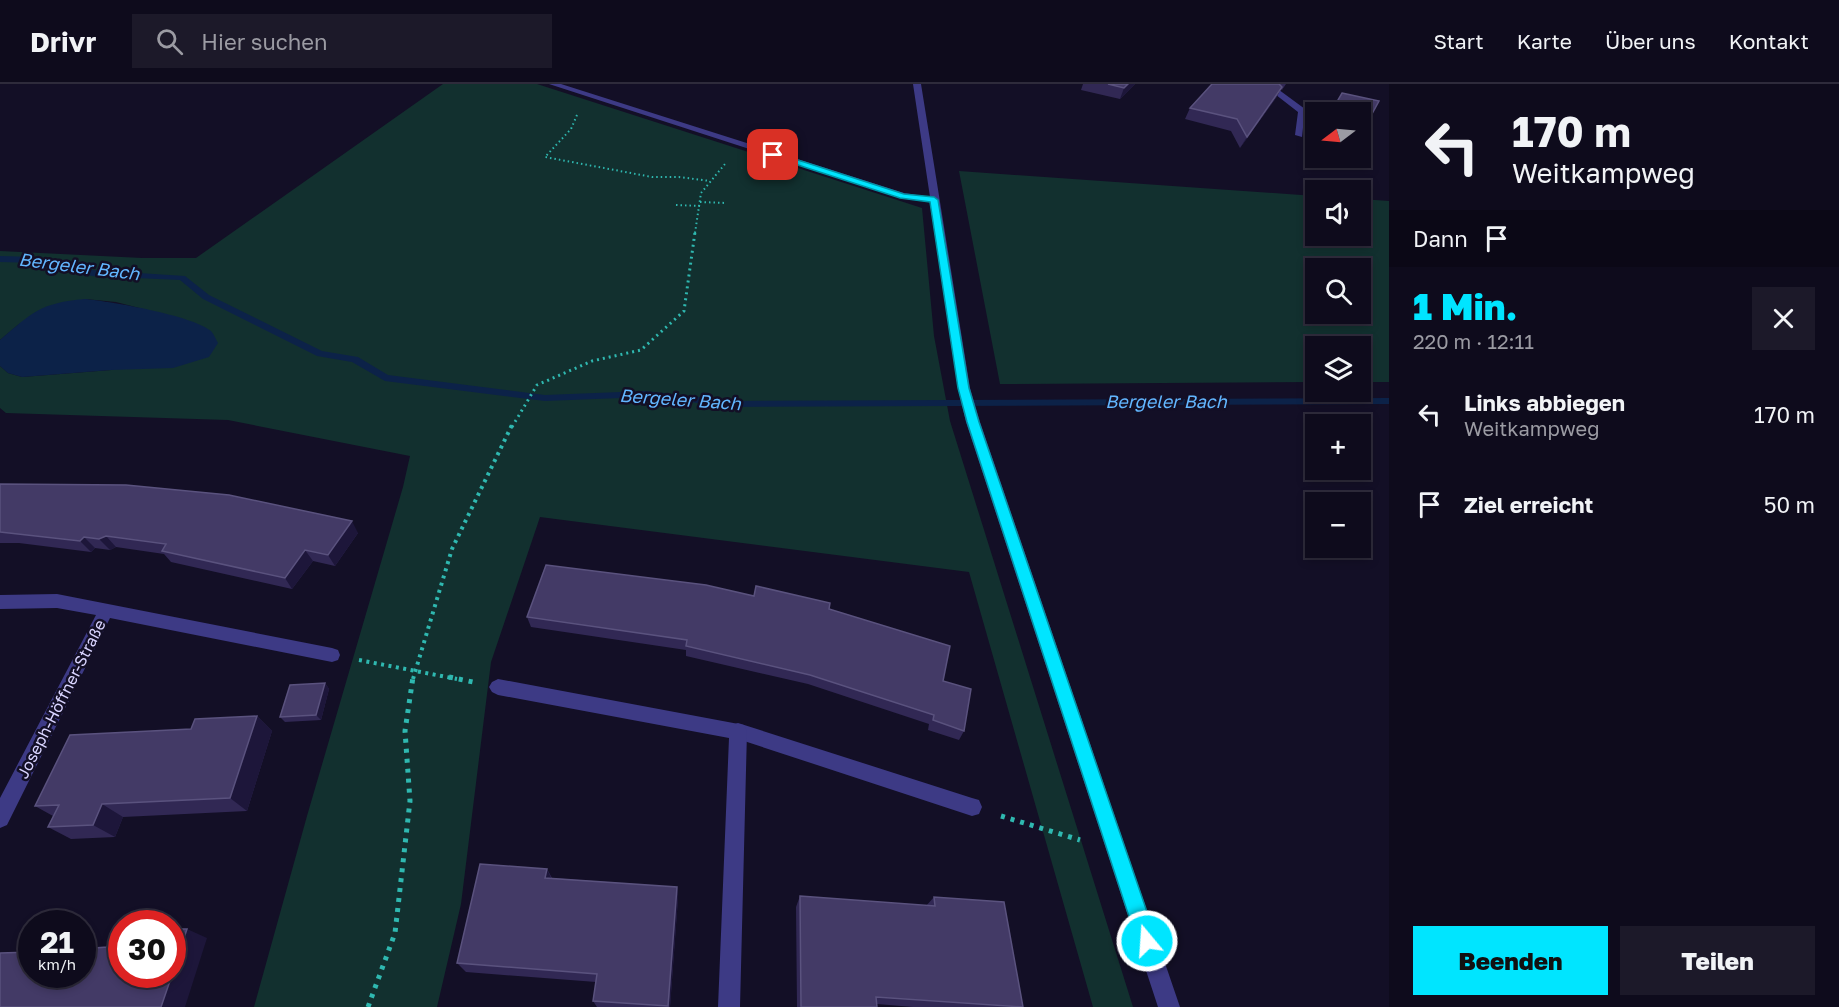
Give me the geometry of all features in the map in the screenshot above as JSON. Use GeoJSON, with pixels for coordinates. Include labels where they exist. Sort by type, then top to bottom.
{"type":"FeatureCollection","features":[{"type":"Feature","properties":{"kind":"street"},"geometry":{"type":"LineString","coordinates":[[553,84],[903,196],[934,200]]}},
{"type":"Feature","properties":{"kind":"street"},"geometry":{"type":"LineString","coordinates":[[917,84],[964,388],[973,422],[1169,1007]]}},
{"type":"Feature","properties":{"kind":"street"},"geometry":{"type":"LineString","coordinates":[[1266,84],[1302,111],[1299,135]]}},
{"type":"Feature","properties":{"kind":"street","name":"Joseph-Höffner-Straße"},"geometry":{"type":"LineString","coordinates":[[0,602],[57,601],[332,655]]}},
{"type":"Feature","properties":{"kind":"street","name":"Joseph-Höffner-Straße"},"geometry":{"type":"LineString","coordinates":[[0,818],[106,612]]}},
{"type":"Feature","properties":{"kind":"street"},"geometry":{"type":"LineString","coordinates":[[498,687],[738,731],[972,807]]}},
{"type":"Feature","properties":{"kind":"street"},"geometry":{"type":"LineString","coordinates":[[729,1007],[738,731]]}},
{"type":"Feature","properties":{"kind":"path"},"geometry":{"type":"LineString","coordinates":[[599,99],[573,119],[571,129],[545,158],[652,177],[680,177],[711,182]]}},
{"type":"Feature","properties":{"kind":"path"},"geometry":{"type":"LineString","coordinates":[[368,1007],[394,933],[410,801],[405,731],[414,671],[452,549],[521,409],[537,385],[592,361],[641,350],[684,311],[701,193],[726,163],[751,148]]}},
{"type":"Feature","properties":{"kind":"path"},"geometry":{"type":"LineString","coordinates":[[676,205],[726,203]]}},
{"type":"Feature","properties":{"kind":"path"},"geometry":{"type":"LineString","coordinates":[[332,655],[498,687]]}},
{"type":"Feature","properties":{"kind":"path"},"geometry":{"type":"LineString","coordinates":[[972,807],[1118,852]]}},
{"type":"Feature","properties":{"kind":"green space"},"geometry":{"type":"Polygon","coordinates":[[[443,84],[537,84],[922,208],[934,336],[950,421],[1133,1007],[1093,1007],[969,572],[540,517],[491,662],[461,904],[437,1007],[254,1007],[410,456],[228,420],[6,413],[0,408],[0,366],[8,373],[22,377],[111,370],[147,310],[116,302],[85,299],[19,324],[0,340],[0,251],[142,258],[196,258],[443,84]]]}},
{"type":"Feature","properties":{"kind":"green space"},"geometry":{"type":"Polygon","coordinates":[[[959,171],[1305,195],[1305,246],[1371,246],[1371,200],[1389,201],[1389,382],[1371,382],[1371,336],[1305,336],[1305,382],[1000,384],[959,171]]]}},
{"type":"Feature","properties":{"kind":"water"},"geometry":{"type":"Polygon","coordinates":[[[85,299],[132,306],[187,320],[211,331],[218,343],[209,357],[173,368],[22,377],[8,373],[0,366],[0,340],[21,322],[47,306],[85,299]]]}},
{"type":"Feature","properties":{"kind":"building"},"geometry":{"type":"Polygon","coordinates":[[[1108,84],[1128,84],[1124,88],[1108,84]]]}},
{"type":"Feature","properties":{"kind":"building"},"geometry":{"type":"Polygon","coordinates":[[[1212,84],[1279,84],[1282,87],[1247,137],[1237,119],[1190,108],[1212,84]]]}},
{"type":"Feature","properties":{"kind":"building"},"geometry":{"type":"Polygon","coordinates":[[[1342,93],[1379,101],[1371,116],[1371,102],[1337,102],[1342,93]]]}},
{"type":"Feature","properties":{"kind":"building"},"geometry":{"type":"Polygon","coordinates":[[[0,484],[126,485],[229,495],[352,521],[328,555],[305,550],[285,578],[162,551],[166,544],[106,536],[99,539],[84,537],[80,541],[0,532],[0,484]]]}},
{"type":"Feature","properties":{"kind":"building"},"geometry":{"type":"Polygon","coordinates":[[[546,565],[706,585],[754,596],[756,586],[830,603],[829,609],[950,646],[943,681],[971,689],[964,731],[933,720],[934,715],[810,675],[686,646],[687,640],[527,617],[546,565]]]}},
{"type":"Feature","properties":{"kind":"building"},"geometry":{"type":"Polygon","coordinates":[[[325,683],[316,715],[280,717],[290,685],[325,683]]]}},
{"type":"Feature","properties":{"kind":"building"},"geometry":{"type":"Polygon","coordinates":[[[257,716],[230,798],[102,804],[93,825],[48,827],[59,805],[35,806],[70,735],[191,729],[195,719],[257,716]]]}},
{"type":"Feature","properties":{"kind":"building"},"geometry":{"type":"Polygon","coordinates":[[[480,864],[547,869],[545,878],[677,887],[668,1006],[593,1001],[597,974],[457,963],[480,864]]]}},
{"type":"Feature","properties":{"kind":"building"},"geometry":{"type":"Polygon","coordinates":[[[800,896],[935,906],[934,897],[1004,902],[1023,1007],[876,997],[877,1007],[801,1007],[800,896]]]}},
{"type":"Feature","properties":{"kind":"building"},"geometry":{"type":"Polygon","coordinates":[[[108,944],[108,988],[168,988],[161,1007],[0,1007],[0,953],[18,952],[18,988],[96,988],[96,948],[107,947],[108,944]]]}},
{"type":"Feature","properties":{"kind":"waterway","name":"Bergeler Bach"},"geometry":{"type":"LineString","coordinates":[[0,259],[35,260],[92,273],[182,278],[206,297],[320,354],[355,359],[385,378],[545,398],[646,394],[732,404],[1389,401]]}},
{"type":"Feature","properties":{"kind":"route"},"geometry":{"type":"LineString","coordinates":[[773,155],[903,196],[934,200],[964,388],[973,422],[1147,941]]}}]}
